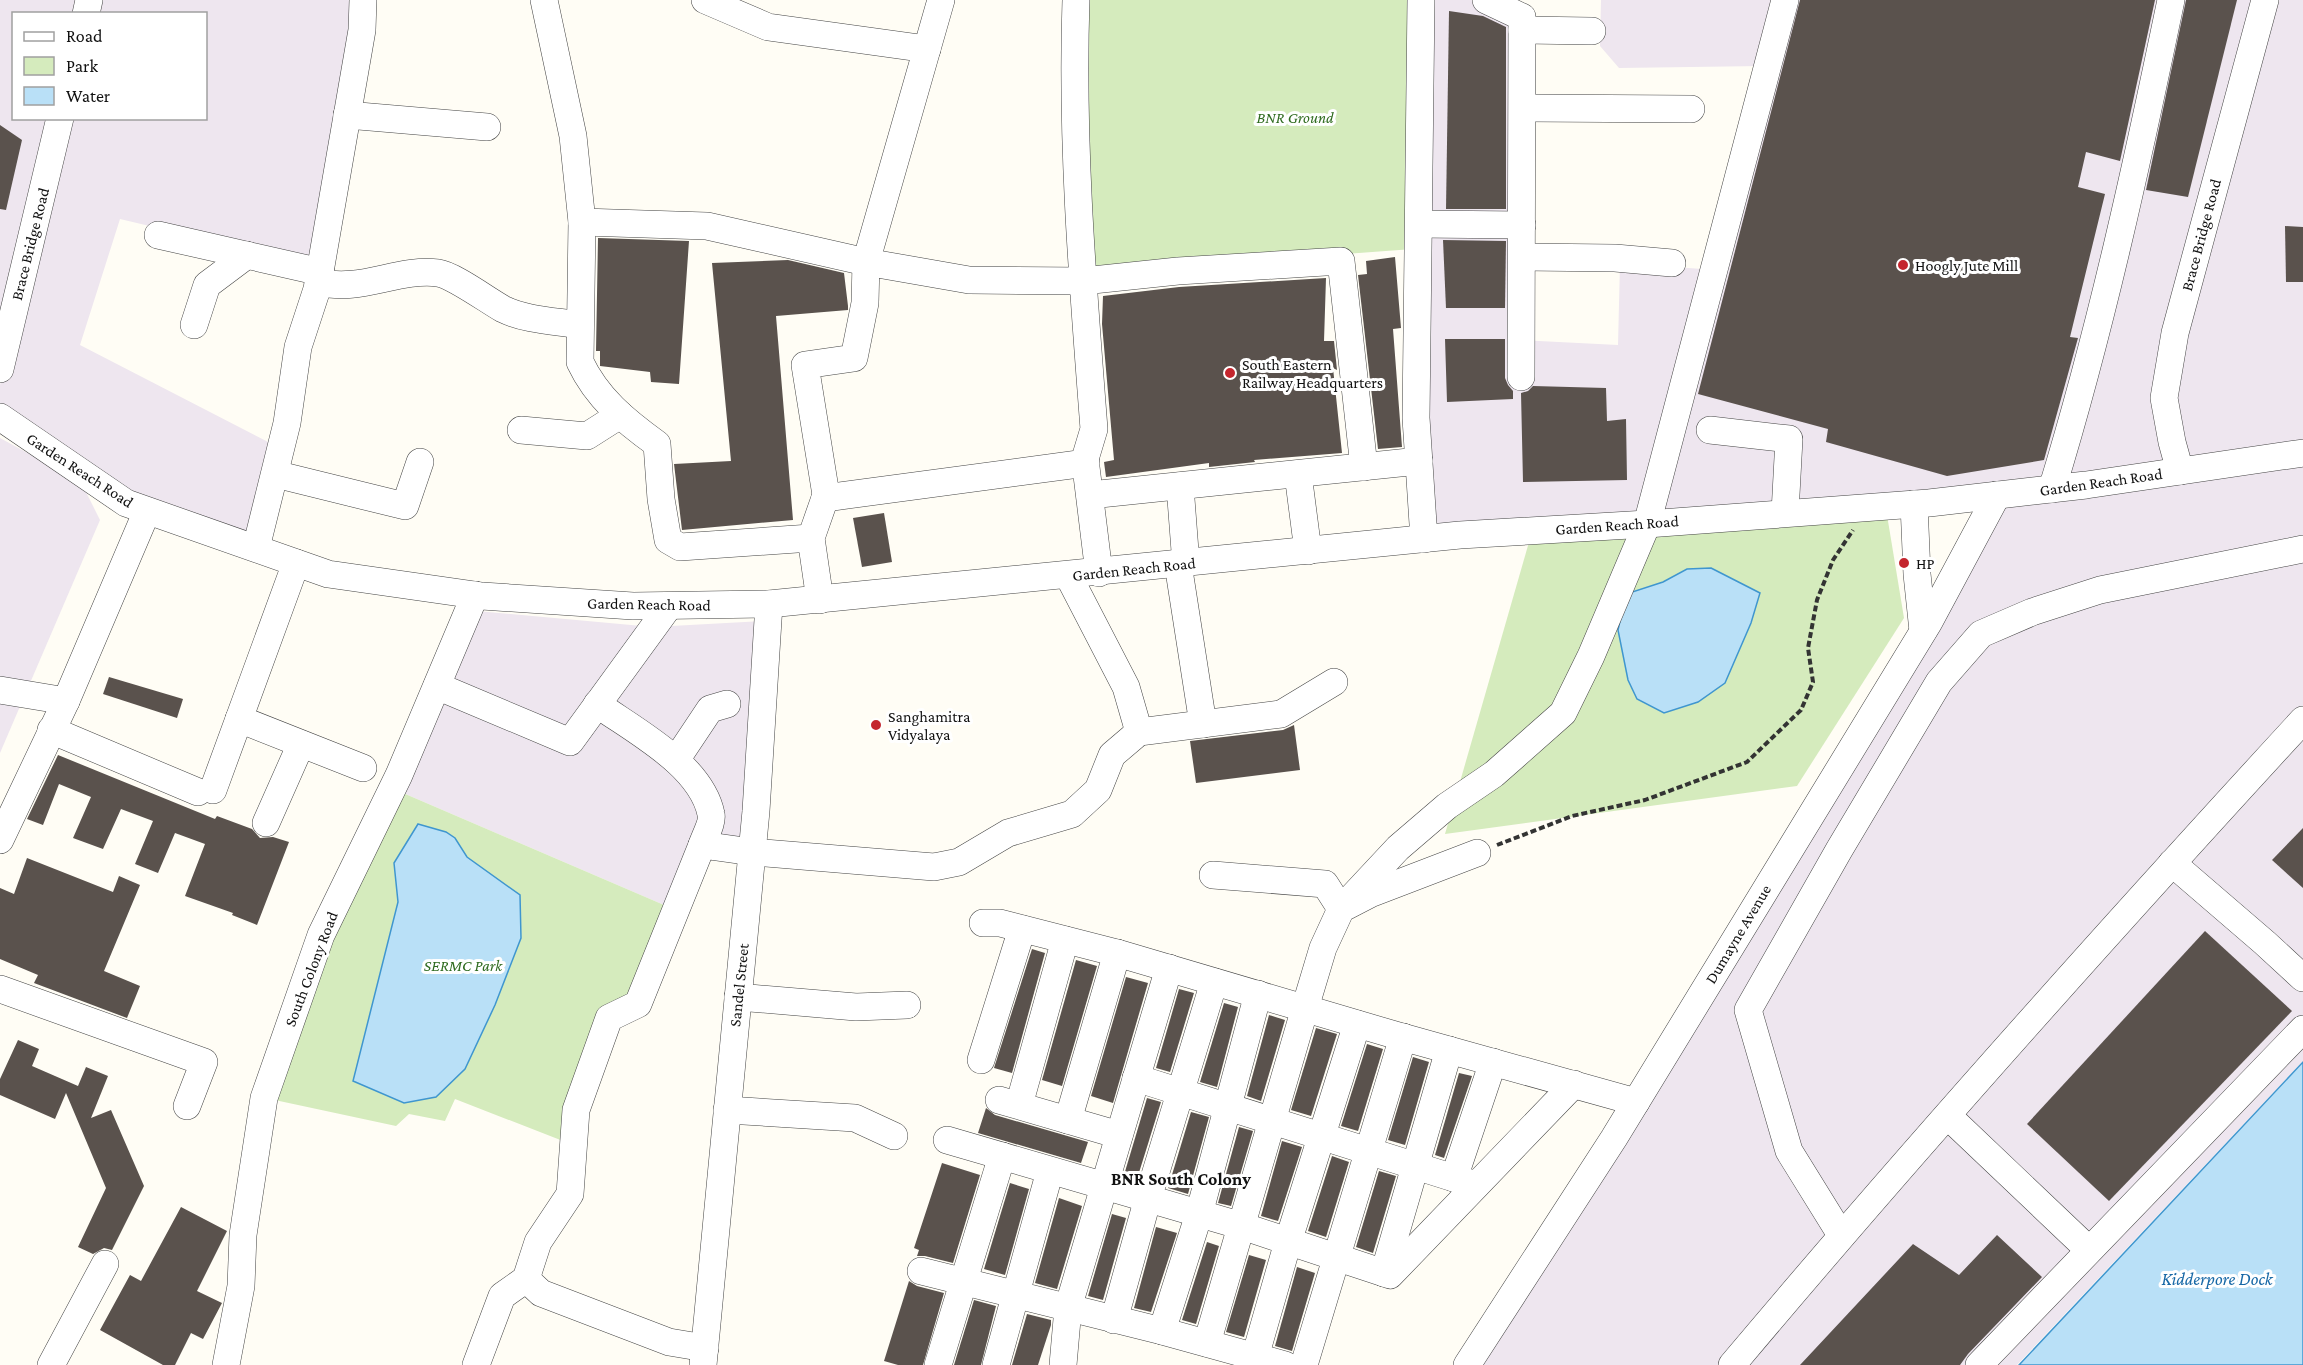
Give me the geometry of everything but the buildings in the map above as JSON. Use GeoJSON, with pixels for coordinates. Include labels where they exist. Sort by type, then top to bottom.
{"type":"FeatureCollection","features":[{"type":"Feature","properties":{"kind":"street"},"geometry":{"type":"LineString","coordinates":[[256,548],[287,423],[298,347],[320,277],[362,30],[363,0]]}},
{"type":"Feature","properties":{"kind":"street"},"geometry":{"type":"LineString","coordinates":[[544,0],[573,136],[582,222],[579,362],[589,381],[608,406],[657,444],[661,499],[668,540],[680,547],[811,538]]}},
{"type":"Feature","properties":{"kind":"street"},"geometry":{"type":"LineString","coordinates":[[705,0],[740,6],[768,27],[927,49]]}},
{"type":"Feature","properties":{"kind":"street"},"geometry":{"type":"LineString","coordinates":[[820,600],[811,538],[825,498],[805,365],[854,358],[865,303],[866,262],[941,0]]}},
{"type":"Feature","properties":{"kind":"street"},"geometry":{"type":"LineString","coordinates":[[1076,0],[1074,66],[1079,236],[1094,429],[1086,463],[1099,573]]}},
{"type":"Feature","properties":{"kind":"street"},"geometry":{"type":"LineString","coordinates":[[1421,0],[1416,418],[1424,538]]}},
{"type":"Feature","properties":{"kind":"street"},"geometry":{"type":"LineString","coordinates":[[1486,0],[1522,17],[1521,377]]}},
{"type":"Feature","properties":{"kind":"street"},"geometry":{"type":"LineString","coordinates":[[1207,1343],[1323,948],[1341,909],[1398,848],[1447,806],[1494,774],[1563,713],[1591,656],[1647,524],[1785,0]]}},
{"type":"Feature","properties":{"kind":"street"},"geometry":{"type":"LineString","coordinates":[[2052,489],[2081,394],[2142,141],[2171,0]]}},
{"type":"Feature","properties":{"kind":"street","name":"Brace Bridge Road"},"geometry":{"type":"LineString","coordinates":[[2180,471],[2164,398],[2175,333],[2265,0]]}},
{"type":"Feature","properties":{"kind":"street"},"geometry":{"type":"LineString","coordinates":[[1522,30],[1592,32]]}},
{"type":"Feature","properties":{"kind":"street"},"geometry":{"type":"LineString","coordinates":[[1523,108],[1691,109]]}},
{"type":"Feature","properties":{"kind":"street"},"geometry":{"type":"LineString","coordinates":[[347,115],[487,127]]}},
{"type":"Feature","properties":{"kind":"street","name":"Brace Bridge Road"},"geometry":{"type":"LineString","coordinates":[[0,369],[60,120]]}},
{"type":"Feature","properties":{"kind":"street"},"geometry":{"type":"LineString","coordinates":[[582,222],[707,226],[866,262],[969,280],[1083,281],[1178,271],[1341,261],[1364,467]]}},
{"type":"Feature","properties":{"kind":"street"},"geometry":{"type":"LineString","coordinates":[[1419,224],[1522,225]]}},
{"type":"Feature","properties":{"kind":"street"},"geometry":{"type":"LineString","coordinates":[[158,236],[247,255],[320,277],[362,284],[416,273],[440,273],[505,310],[538,319],[580,325]]}},
{"type":"Feature","properties":{"kind":"street"},"geometry":{"type":"LineString","coordinates":[[194,325],[207,285],[247,255]]}},
{"type":"Feature","properties":{"kind":"street"},"geometry":{"type":"LineString","coordinates":[[1522,257],[1615,258],[1672,263]]}},
{"type":"Feature","properties":{"kind":"street"},"geometry":{"type":"LineString","coordinates":[[521,430],[587,436],[620,416]]}},
{"type":"Feature","properties":{"kind":"street","name":"Garden Reach Road"},"geometry":{"type":"LineString","coordinates":[[0,417],[126,502],[328,574],[475,595],[633,606],[769,604],[820,600],[1424,538],[1914,504],[2052,489],[2303,453]]}},
{"type":"Feature","properties":{"kind":"street"},"geometry":{"type":"LineString","coordinates":[[1710,430],[1789,439],[1785,513]]}},
{"type":"Feature","properties":{"kind":"street"},"geometry":{"type":"LineString","coordinates":[[1090,495],[1419,461]]}},
{"type":"Feature","properties":{"kind":"street"},"geometry":{"type":"LineString","coordinates":[[274,474],[405,506],[420,462]]}},
{"type":"Feature","properties":{"kind":"street"},"geometry":{"type":"LineString","coordinates":[[825,498],[1086,463]]}},
{"type":"Feature","properties":{"kind":"street"},"geometry":{"type":"LineString","coordinates":[[1298,474],[1308,551]]}},
{"type":"Feature","properties":{"kind":"street"},"geometry":{"type":"LineString","coordinates":[[1180,486],[1182,564],[1203,724]]}},
{"type":"Feature","properties":{"kind":"street","name":"Dumayne Avenue"},"geometry":{"type":"LineString","coordinates":[[1467,1365],[1636,1102],[1923,631],[1997,495]]}},
{"type":"Feature","properties":{"kind":"street"},"geometry":{"type":"LineString","coordinates":[[1914,504],[1917,574],[1923,631]]}},
{"type":"Feature","properties":{"kind":"street"},"geometry":{"type":"LineString","coordinates":[[0,840],[66,701],[147,511]]}},
{"type":"Feature","properties":{"kind":"street"},"geometry":{"type":"LineString","coordinates":[[1841,1235],[1789,1151],[1748,1010],[1839,850],[1940,682],[1981,634],[2032,612],[2100,590],[2303,549]]}},
{"type":"Feature","properties":{"kind":"street"},"geometry":{"type":"LineString","coordinates":[[51,730],[206,791],[239,719],[297,563]]}},
{"type":"Feature","properties":{"kind":"street"},"geometry":{"type":"LineString","coordinates":[[1068,575],[1126,687],[1139,732]]}},
{"type":"Feature","properties":{"kind":"street","name":"South Colony Road"},"geometry":{"type":"LineString","coordinates":[[226,1365],[241,1286],[243,1235],[264,1098],[321,934],[399,775],[475,595]]}},
{"type":"Feature","properties":{"kind":"street","name":"Sandel Street"},"geometry":{"type":"LineString","coordinates":[[704,1357],[752,852],[769,604]]}},
{"type":"Feature","properties":{"kind":"street"},"geometry":{"type":"LineString","coordinates":[[437,686],[570,742],[669,606]]}},
{"type":"Feature","properties":{"kind":"street"},"geometry":{"type":"LineString","coordinates":[[702,844],[752,852],[934,867],[959,862],[1008,833],[1072,814],[1098,790],[1112,755],[1139,732],[1281,714],[1334,682]]}},
{"type":"Feature","properties":{"kind":"street"},"geometry":{"type":"LineString","coordinates":[[0,690],[66,701]]}},
{"type":"Feature","properties":{"kind":"street"},"geometry":{"type":"LineString","coordinates":[[484,1363],[502,1296],[526,1279],[538,1242],[570,1194],[576,1110],[609,1018],[638,1004],[712,816],[705,796],[681,764],[597,704]]}},
{"type":"Feature","properties":{"kind":"street"},"geometry":{"type":"LineString","coordinates":[[676,760],[710,709],[727,704]]}},
{"type":"Feature","properties":{"kind":"street"},"geometry":{"type":"LineString","coordinates":[[239,719],[363,768]]}},
{"type":"Feature","properties":{"kind":"street"},"geometry":{"type":"LineString","coordinates":[[1732,1365],[1841,1235],[2172,863],[2303,720]]}},
{"type":"Feature","properties":{"kind":"street"},"geometry":{"type":"LineString","coordinates":[[266,823],[301,744]]}},
{"type":"Feature","properties":{"kind":"street"},"geometry":{"type":"LineString","coordinates":[[1341,909],[1370,894],[1477,853]]}},
{"type":"Feature","properties":{"kind":"street"},"geometry":{"type":"LineString","coordinates":[[2172,863],[2303,978]]}},
{"type":"Feature","properties":{"kind":"street"},"geometry":{"type":"LineString","coordinates":[[1213,875],[1325,884],[1341,909]]}},
{"type":"Feature","properties":{"kind":"street"},"geometry":{"type":"LineString","coordinates":[[982,924],[1000,923],[1117,953],[1357,1024],[1636,1102]]}},
{"type":"Feature","properties":{"kind":"street"},"geometry":{"type":"LineString","coordinates":[[981,1060],[1022,929]]}},
{"type":"Feature","properties":{"kind":"street"},"geometry":{"type":"LineString","coordinates":[[1065,940],[1009,1103],[1119,1135]]}},
{"type":"Feature","properties":{"kind":"street"},"geometry":{"type":"LineString","coordinates":[[1068,1120],[1117,953]]}},
{"type":"Feature","properties":{"kind":"street"},"geometry":{"type":"LineString","coordinates":[[1063,1365],[1068,1308],[1169,968]]}},
{"type":"Feature","properties":{"kind":"street"},"geometry":{"type":"LineString","coordinates":[[1114,1320],[1148,1198],[1214,982]]}},
{"type":"Feature","properties":{"kind":"street"},"geometry":{"type":"LineString","coordinates":[[0,989],[204,1062],[187,1106]]}},
{"type":"Feature","properties":{"kind":"street"},"geometry":{"type":"LineString","coordinates":[[1162,1331],[1199,1214],[1258,994]]}},
{"type":"Feature","properties":{"kind":"street"},"geometry":{"type":"LineString","coordinates":[[738,997],[856,1007],[907,1005]]}},
{"type":"Feature","properties":{"kind":"street"},"geometry":{"type":"LineString","coordinates":[[1255,1357],[1288,1242],[1357,1024]]}},
{"type":"Feature","properties":{"kind":"street"},"geometry":{"type":"LineString","coordinates":[[1979,1365],[2303,1029]]}},
{"type":"Feature","properties":{"kind":"street"},"geometry":{"type":"LineString","coordinates":[[1304,1365],[1403,1037]]}},
{"type":"Feature","properties":{"kind":"street"},"geometry":{"type":"LineString","coordinates":[[1384,1273],[1449,1050]]}},
{"type":"Feature","properties":{"kind":"street"},"geometry":{"type":"LineString","coordinates":[[1465,1182],[1493,1062]]}},
{"type":"Feature","properties":{"kind":"street"},"geometry":{"type":"LineString","coordinates":[[1136,1078],[1465,1182]]}},
{"type":"Feature","properties":{"kind":"street"},"geometry":{"type":"LineString","coordinates":[[947,1140],[1242,1226],[1390,1275],[1465,1182],[1574,1084]]}},
{"type":"Feature","properties":{"kind":"street"},"geometry":{"type":"LineString","coordinates":[[727,1110],[855,1118],[894,1136]]}},
{"type":"Feature","properties":{"kind":"street"},"geometry":{"type":"LineString","coordinates":[[1948,1116],[2089,1250]]}},
{"type":"Feature","properties":{"kind":"street"},"geometry":{"type":"LineString","coordinates":[[938,1365],[1002,1156]]}},
{"type":"Feature","properties":{"kind":"street"},"geometry":{"type":"LineString","coordinates":[[996,1365],[1050,1171]]}},
{"type":"Feature","properties":{"kind":"street"},"geometry":{"type":"LineString","coordinates":[[51,1365],[105,1264]]}},
{"type":"Feature","properties":{"kind":"street"},"geometry":{"type":"LineString","coordinates":[[921,1272],[1162,1331],[1286,1365]]}},
{"type":"Feature","properties":{"kind":"street"},"geometry":{"type":"LineString","coordinates":[[526,1279],[541,1293],[704,1357]]}},
{"type":"Feature","properties":{"kind":"path"},"geometry":{"type":"LineString","coordinates":[[1477,853],[1572,816],[1645,800],[1747,762],[1801,710],[1813,682],[1808,648],[1817,600],[1833,560],[1864,508]]}},
{"type":"Feature","properties":{"kind":"shaded area"},"geometry":{"type":"Polygon","coordinates":[[[0,0],[79,0],[76,12],[12,12],[12,120],[51,120],[0,328],[0,0]]]}},
{"type":"Feature","properties":{"kind":"shaded area"},"geometry":{"type":"Polygon","coordinates":[[[95,0],[358,0],[318,266],[120,219],[80,345],[276,446],[254,543],[127,496],[0,407],[0,385],[65,120],[207,120],[207,12],[91,12],[95,0]]]}},
{"type":"Feature","properties":{"kind":"shaded area"},"geometry":{"type":"Polygon","coordinates":[[[1425,0],[1481,0],[1519,20],[1517,340],[1618,345],[1620,263],[1702,269],[1643,515],[1430,533],[1425,0]]]}},
{"type":"Feature","properties":{"kind":"shaded area","name":"Hoogly Jute Mill"},"geometry":{"type":"Polygon","coordinates":[[[1601,0],[2263,0],[2160,405],[2172,466],[2049,482],[1647,515],[1762,66],[1619,68],[1600,46],[1601,0]]]}},
{"type":"Feature","properties":{"kind":"shaded area"},"geometry":{"type":"Polygon","coordinates":[[[2269,0],[2303,0],[2303,448],[2184,466],[2168,396],[2269,0]]]}},
{"type":"Feature","properties":{"kind":"shaded area"},"geometry":{"type":"Polygon","coordinates":[[[0,438],[81,482],[100,520],[0,753],[0,438]]]}},
{"type":"Feature","properties":{"kind":"shaded area"},"geometry":{"type":"Polygon","coordinates":[[[2303,457],[2303,1061],[2017,1365],[1474,1365],[2002,499],[2303,457]]]}},
{"type":"Feature","properties":{"kind":"shaded area"},"geometry":{"type":"Polygon","coordinates":[[[477,611],[653,627],[763,621],[747,841],[700,834],[671,908],[396,790],[477,611]]]}},
{"type":"Feature","properties":{"kind":"green space","name":"BNR Ground"},"geometry":{"type":"Polygon","coordinates":[[[1086,0],[1416,0],[1413,249],[1087,273],[1086,0]]]}},
{"type":"Feature","properties":{"kind":"green space"},"geometry":{"type":"Polygon","coordinates":[[[1887,515],[1904,618],[1797,786],[1445,834],[1529,542],[1887,515]]]}},
{"type":"Feature","properties":{"kind":"green space","name":"SERMC Park"},"geometry":{"type":"Polygon","coordinates":[[[396,790],[671,908],[563,1141],[455,1099],[445,1121],[409,1114],[396,1126],[270,1099],[326,939],[396,790]]]}},
{"type":"Feature","properties":{"kind":"water"},"geometry":{"type":"Polygon","coordinates":[[[1711,568],[1760,593],[1751,623],[1725,683],[1698,702],[1664,713],[1637,699],[1628,680],[1618,630],[1626,594],[1663,582],[1687,569],[1711,568]]]}},
{"type":"Feature","properties":{"kind":"water"},"geometry":{"type":"Polygon","coordinates":[[[418,824],[446,832],[455,838],[467,857],[520,895],[521,938],[495,1005],[465,1069],[436,1097],[404,1103],[353,1081],[398,902],[394,863],[418,824]]]}},
{"type":"Feature","properties":{"kind":"water","name":"Kidderpore Dock"},"geometry":{"type":"Polygon","coordinates":[[[2303,1062],[2303,1365],[2019,1365],[2303,1062]]]}},
{"type":"Feature","properties":{"kind":"place","name":"Hoogly Jute Mill"},"geometry":{"type":"Point","coordinates":[1903,265]}},
{"type":"Feature","properties":{"kind":"place","name":"South Eastern Railway Headquarters"},"geometry":{"type":"Point","coordinates":[1230,373]}},
{"type":"Feature","properties":{"kind":"place","name":"HP"},"geometry":{"type":"Point","coordinates":[1904,563]}},
{"type":"Feature","properties":{"kind":"place","name":"Sanghamitra Vidyalaya"},"geometry":{"type":"Point","coordinates":[876,725]}},
{"type":"Feature","properties":{"kind":"district","name":"BNR South Colony"},"geometry":{"type":"Point","coordinates":[1181,1179]}}]}
